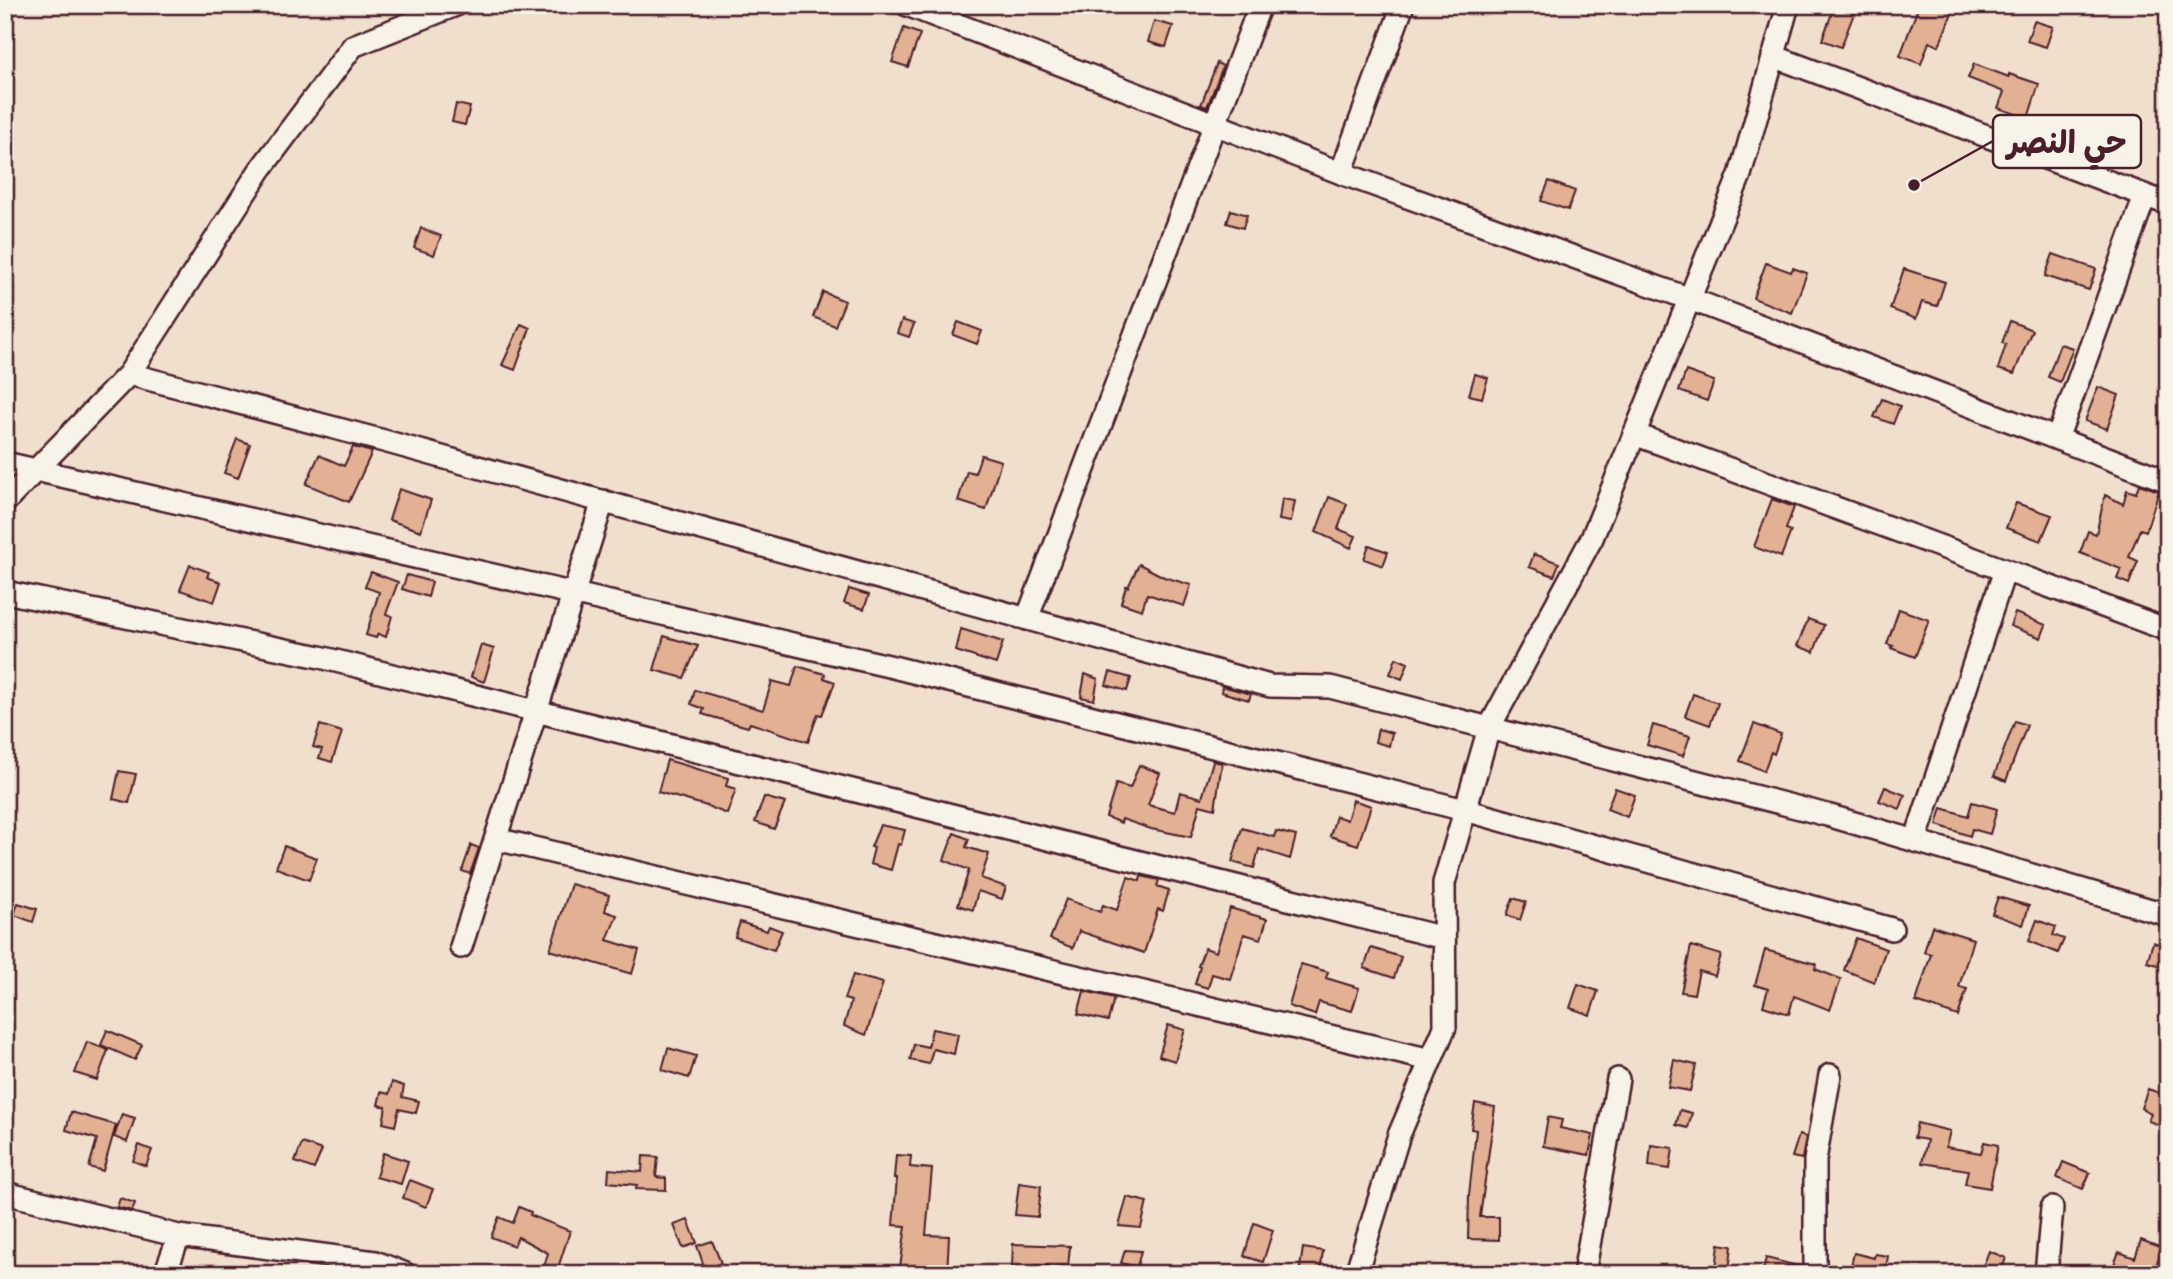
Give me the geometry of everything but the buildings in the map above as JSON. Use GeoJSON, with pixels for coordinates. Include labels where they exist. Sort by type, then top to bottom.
{"type":"FeatureCollection","features":[{"type":"Feature","properties":{"kind":"street"},"geometry":{"type":"LineString","coordinates":[[5,502],[129,374],[260,170],[353,46],[456,5]]}},
{"type":"Feature","properties":{"kind":"street"},"geometry":{"type":"LineString","coordinates":[[906,5],[1341,173],[1690,299],[2168,481]]}},
{"type":"Feature","properties":{"kind":"street"},"geometry":{"type":"LineString","coordinates":[[1027,619],[1260,5]]}},
{"type":"Feature","properties":{"kind":"street"},"geometry":{"type":"LineString","coordinates":[[1341,173],[1403,5]]}},
{"type":"Feature","properties":{"kind":"street"},"geometry":{"type":"LineString","coordinates":[[1356,1274],[1399,1135],[1445,1027],[1444,883],[1489,728],[1592,538],[1740,175],[1788,5]]}},
{"type":"Feature","properties":{"kind":"street"},"geometry":{"type":"LineString","coordinates":[[1773,56],[2168,204]]}},
{"type":"Feature","properties":{"kind":"street"},"geometry":{"type":"LineString","coordinates":[[2057,439],[2145,195]]}},
{"type":"Feature","properties":{"kind":"street"},"geometry":{"type":"LineString","coordinates":[[129,374],[603,501],[1270,686],[1330,687],[1827,815],[2168,915]]}},
{"type":"Feature","properties":{"kind":"street"},"geometry":{"type":"LineString","coordinates":[[1634,434],[2168,630]]}},
{"type":"Feature","properties":{"kind":"street"},"geometry":{"type":"LineString","coordinates":[[5,464],[893,667],[1465,810],[1892,929]]}},
{"type":"Feature","properties":{"kind":"street"},"geometry":{"type":"LineString","coordinates":[[461,947],[603,501]]}},
{"type":"Feature","properties":{"kind":"street"},"geometry":{"type":"LineString","coordinates":[[1915,841],[2005,570]]}},
{"type":"Feature","properties":{"kind":"street"},"geometry":{"type":"LineString","coordinates":[[5,592],[320,657],[1444,938]]}},
{"type":"Feature","properties":{"kind":"street"},"geometry":{"type":"LineString","coordinates":[[496,839],[1431,1060]]}},
{"type":"Feature","properties":{"kind":"street"},"geometry":{"type":"LineString","coordinates":[[1815,1274],[1815,1160],[1830,1076]]}},
{"type":"Feature","properties":{"kind":"street"},"geometry":{"type":"LineString","coordinates":[[1584,1274],[1618,1079]]}},
{"type":"Feature","properties":{"kind":"street"},"geometry":{"type":"LineString","coordinates":[[5,1193],[179,1236],[375,1262],[406,1274]]}},
{"type":"Feature","properties":{"kind":"street"},"geometry":{"type":"LineString","coordinates":[[2046,1274],[2052,1208]]}},
{"type":"Feature","properties":{"kind":"street"},"geometry":{"type":"LineString","coordinates":[[165,1274],[179,1236]]}},
{"type":"Feature","properties":{"kind":"street"},"geometry":{"type":"LineString","coordinates":[[302,1274],[310,1253]]}},
{"type":"Feature","properties":{"kind":"place","name":"حي النصر"},"geometry":{"type":"Point","coordinates":[1914,185]}}]}
